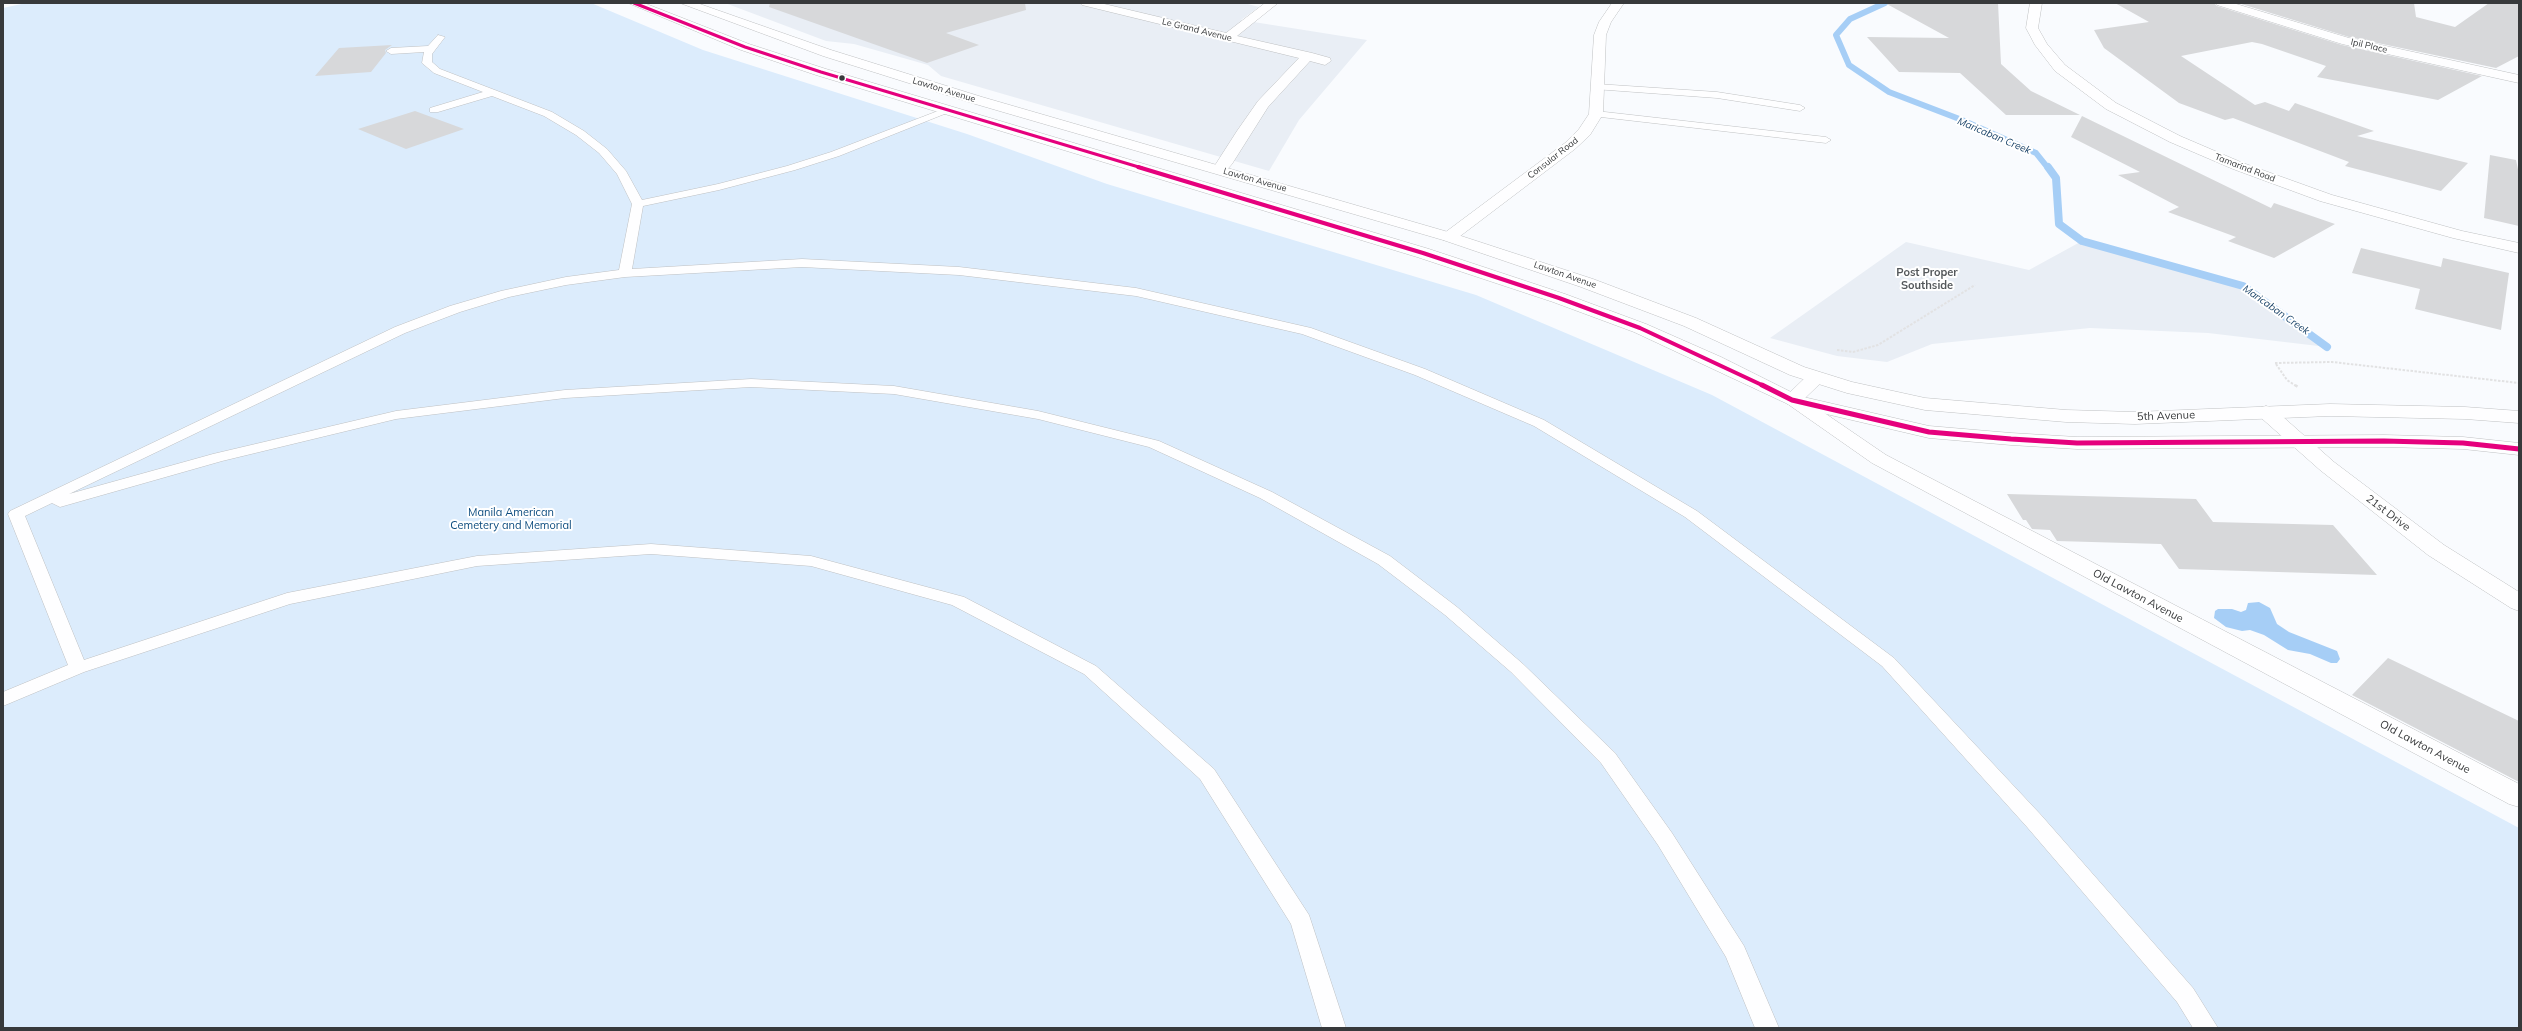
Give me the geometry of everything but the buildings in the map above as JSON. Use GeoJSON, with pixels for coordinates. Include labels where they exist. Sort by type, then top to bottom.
{"type":"FeatureCollection","features":[{"type":"Feature","properties":{"kind":"main road","name":"Lawton Avenue"},"geometry":{"type":"LineString","coordinates":[[634,3],[745,47],[947,111],[1424,253],[1559,298],[1640,328],[1733,370],[1792,400]]}},
{"type":"Feature","properties":{"kind":"main road","name":"Lawton Avenue"},"geometry":{"type":"LineString","coordinates":[[686,3],[834,55],[977,100],[1449,237],[1588,282],[1690,322],[1770,359],[1816,378]]}},
{"type":"Feature","properties":{"kind":"main road","name":"Le Grand Avenue"},"geometry":{"type":"LineString","coordinates":[[1086,3],[1325,61]]}},
{"type":"Feature","properties":{"kind":"main road"},"geometry":{"type":"LineString","coordinates":[[1227,38],[1272,3]]}},
{"type":"Feature","properties":{"kind":"main road","name":"Consular Road"},"geometry":{"type":"LineString","coordinates":[[1449,237],[1570,146],[1585,132],[1596,114],[1600,35],[1605,22],[1618,3]]}},
{"type":"Feature","properties":{"kind":"main road","name":"Tamarind Road"},"geometry":{"type":"LineString","coordinates":[[2036,3],[2032,28],[2041,45],[2060,68],[2111,106],[2175,139],[2238,166],[2326,198],[2459,235],[2519,248]]}},
{"type":"Feature","properties":{"kind":"main road","name":"Ipil Place"},"geometry":{"type":"LineString","coordinates":[[2221,3],[2346,41],[2519,79]]}},
{"type":"Feature","properties":{"kind":"main road"},"geometry":{"type":"LineString","coordinates":[[1219,170],[1227,161],[1244,130],[1263,104],[1308,56]]}},
{"type":"Feature","properties":{"kind":"main road"},"geometry":{"type":"LineString","coordinates":[[1792,400],[1816,378]]}},
{"type":"Feature","properties":{"kind":"main road","name":"5th Avenue"},"geometry":{"type":"LineString","coordinates":[[1816,378],[1847,388],[1925,404],[2005,412],[2135,418],[2330,410],[2465,413],[2519,418]]}},
{"type":"Feature","properties":{"kind":"main road"},"geometry":{"type":"LineString","coordinates":[[1792,400],[1929,432],[2077,443],[2298,440],[2463,444],[2519,449]]}},
{"type":"Feature","properties":{"kind":"main road","name":"Old Lawton Avenue"},"geometry":{"type":"LineString","coordinates":[[1792,400],[1879,459],[1904,473],[2519,797]]}},
{"type":"Feature","properties":{"kind":"main road","name":"21st Drive"},"geometry":{"type":"LineString","coordinates":[[2266,412],[2327,466],[2436,550],[2519,603]]}},
{"type":"Feature","properties":{"kind":"lane"},"geometry":{"type":"LineString","coordinates":[[391,51],[428,49],[441,37]]}},
{"type":"Feature","properties":{"kind":"lane"},"geometry":{"type":"LineString","coordinates":[[428,49],[427,63],[437,71],[548,114],[580,133],[603,151],[622,173],[638,204],[625,273]]}},
{"type":"Feature","properties":{"kind":"lane"},"geometry":{"type":"LineString","coordinates":[[1597,87],[1717,95],[1800,108]]}},
{"type":"Feature","properties":{"kind":"lane"},"geometry":{"type":"LineString","coordinates":[[434,110],[493,92]]}},
{"type":"Feature","properties":{"kind":"lane"},"geometry":{"type":"LineString","coordinates":[[638,204],[718,187],[791,168],[842,151],[947,111]]}},
{"type":"Feature","properties":{"kind":"lane"},"geometry":{"type":"LineString","coordinates":[[1596,114],[1826,140]]}},
{"type":"Feature","properties":{"kind":"lane"},"geometry":{"type":"LineString","coordinates":[[10,517],[400,330],[455,309],[506,294],[566,281],[625,273],[802,263],[959,271],[1136,292],[1306,331],[1420,372],[1538,423],[1691,514],[1888,662],[2034,821],[2185,995],[2206,1028]]}},
{"type":"Feature","properties":{"kind":"lane"},"geometry":{"type":"LineString","coordinates":[[10,517],[218,457],[396,415],[565,394],[751,383],[894,390],[1038,415],[1154,444],[1266,495],[1384,560],[1451,611],[1517,668],[1608,758],[1665,839],[1736,953],[1767,1028]]}},
{"type":"Feature","properties":{"kind":"lane"},"geometry":{"type":"LineString","coordinates":[[10,517],[78,668]]}},
{"type":"Feature","properties":{"kind":"lane"},"geometry":{"type":"LineString","coordinates":[[3,699],[78,668],[287,599],[477,561],[651,548],[811,562],[958,601],[1090,670],[1207,774],[1301,922],[1334,1028]]}},
{"type":"Feature","properties":{"kind":"path"},"geometry":{"type":"LineString","coordinates":[[1837,350],[1852,352],[1878,345],[1975,285]]}},
{"type":"Feature","properties":{"kind":"path"},"geometry":{"type":"LineString","coordinates":[[2275,363],[2332,362],[2519,383]]}},
{"type":"Feature","properties":{"kind":"shaded area"},"geometry":{"type":"Polygon","coordinates":[[[725,3],[1244,3],[1259,7],[1241,20],[1367,40],[1299,120],[1269,171],[941,76],[928,65],[854,44],[826,41],[725,3]]]}},
{"type":"Feature","properties":{"kind":"shaded area"},"geometry":{"type":"Polygon","coordinates":[[[2082,241],[2243,286],[2327,347],[2208,333],[2090,328],[1932,344],[1887,362],[1837,356],[1770,338],[1906,242],[2029,270],[2082,241]]]}},
{"type":"Feature","properties":{"kind":"green space","name":"Manila American Cemetery and Memorial"},"geometry":{"type":"Polygon","coordinates":[[[26,3],[591,3],[703,50],[967,134],[1107,184],[1476,295],[1712,395],[2519,828],[2519,1028],[3,1028],[3,8],[26,3]]]}},
{"type":"Feature","properties":{"kind":"water"},"geometry":{"type":"Polygon","coordinates":[[[2259,602],[2270,608],[2277,624],[2289,632],[2337,651],[2340,659],[2337,663],[2331,663],[2310,654],[2288,650],[2264,635],[2250,630],[2242,631],[2226,627],[2214,618],[2215,611],[2218,609],[2232,609],[2241,612],[2246,610],[2248,603],[2259,602]]]}},
{"type":"Feature","properties":{"kind":"waterway","name":"Maricaban Creek"},"geometry":{"type":"LineString","coordinates":[[1885,3],[1850,19],[1836,35],[1849,65],[1889,92],[1962,120],[2036,153],[2048,168]]}},
{"type":"Feature","properties":{"kind":"waterway","name":"Maricaban Creek"},"geometry":{"type":"LineString","coordinates":[[2048,167],[2056,178],[2059,224],[2082,241],[2243,286],[2327,347]]}},
{"type":"Feature","properties":{"kind":"transit line"},"geometry":{"type":"LineString","coordinates":[[634,3],[745,47],[821,72],[1423,253],[1559,298],[1640,328],[1714,361],[1792,400],[1929,432],[2011,439],[2077,443],[2384,441],[2463,443],[2519,449]]}},
{"type":"Feature","properties":{"kind":"district","name":"Post Proper Southside"},"geometry":{"type":"Point","coordinates":[1927,279]}}]}
